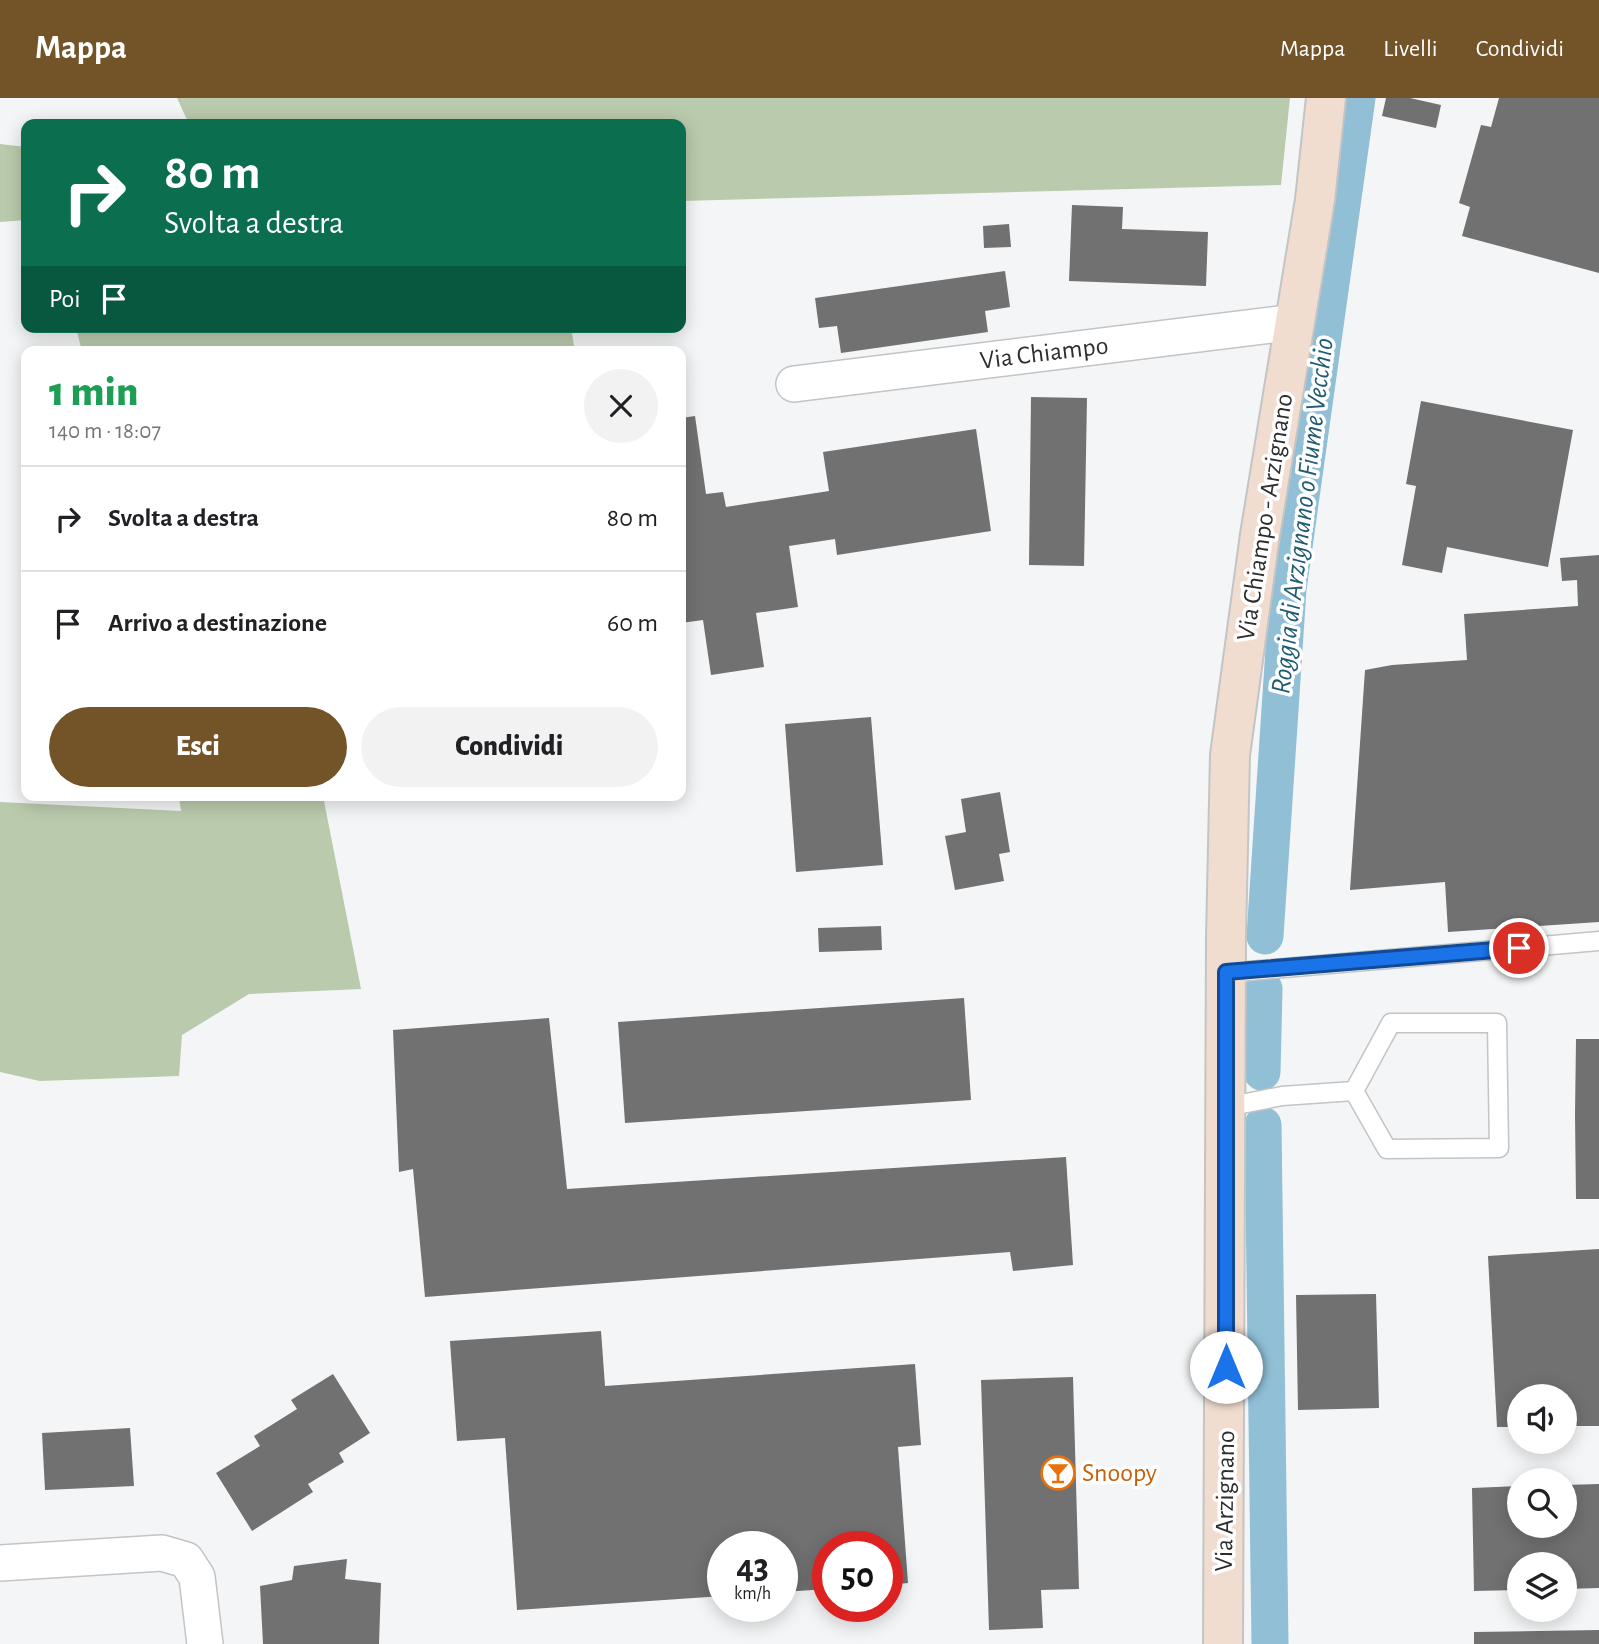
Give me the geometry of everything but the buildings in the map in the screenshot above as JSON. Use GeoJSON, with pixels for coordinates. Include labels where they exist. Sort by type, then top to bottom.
{"type":"FeatureCollection","features":[{"type":"Feature","properties":{"kind":"main road","name":"Via Chiampo - Arzignano"},"geometry":{"type":"LineString","coordinates":[[1226,955],[1230,755],[1260,535],[1315,200],[1326,98]]}},
{"type":"Feature","properties":{"kind":"main road","name":"Via Arzignano"},"geometry":{"type":"LineString","coordinates":[[1223,1644],[1226,955]]}},
{"type":"Feature","properties":{"kind":"street","name":"Via Chiampo"},"geometry":{"type":"LineString","coordinates":[[794,384],[1295,322]]}},
{"type":"Feature","properties":{"kind":"street"},"geometry":{"type":"LineString","coordinates":[[0,1563],[162,1553],[186,1560],[198,1577],[205,1644]]}},
{"type":"Feature","properties":{"kind":"lane"},"geometry":{"type":"LineString","coordinates":[[1226,955],[1599,941]]}},
{"type":"Feature","properties":{"kind":"lane"},"geometry":{"type":"LineString","coordinates":[[1391,1023],[1497,1023],[1499,1148],[1387,1149],[1354,1091],[1391,1023]]}},
{"type":"Feature","properties":{"kind":"lane"},"geometry":{"type":"LineString","coordinates":[[1226,1107],[1282,1096],[1354,1091]]}},
{"type":"Feature","properties":{"kind":"green space"},"geometry":{"type":"Polygon","coordinates":[[[177,98],[1290,98],[1281,185],[686,201],[686,119],[187,119],[177,98]]]}},
{"type":"Feature","properties":{"kind":"green space"},"geometry":{"type":"Polygon","coordinates":[[[0,144],[21,146],[21,220],[0,222],[0,144]]]}},
{"type":"Feature","properties":{"kind":"green space"},"geometry":{"type":"Polygon","coordinates":[[[77,333],[572,333],[574,346],[81,346],[77,333]]]}},
{"type":"Feature","properties":{"kind":"green space"},"geometry":{"type":"Polygon","coordinates":[[[180,801],[324,801],[361,989],[249,994],[182,1035],[179,1076],[40,1081],[0,1072],[0,802],[181,811],[180,801]]]}},
{"type":"Feature","properties":{"kind":"waterway","name":"Roggia di Arzignano o Fiume Vecchio"},"geometry":{"type":"LineString","coordinates":[[1265,936],[1288,589],[1357,98]]}},
{"type":"Feature","properties":{"kind":"waterway","name":"Roggia di Arzignano o Fiume Vecchio"},"geometry":{"type":"LineString","coordinates":[[1262,1072],[1264,989]]}},
{"type":"Feature","properties":{"kind":"waterway","name":"Roggia di Arzignano o Fiume Vecchio"},"geometry":{"type":"LineString","coordinates":[[1263,1125],[1270,1644]]}},
{"type":"Feature","properties":{"kind":"place","name":"Snoopy"},"geometry":{"type":"Point","coordinates":[1058,1473]}},
{"type":"Feature","properties":{"kind":"route"},"geometry":{"type":"LineString","coordinates":[[1226,1367],[1226,972],[1519,948]]}}]}
